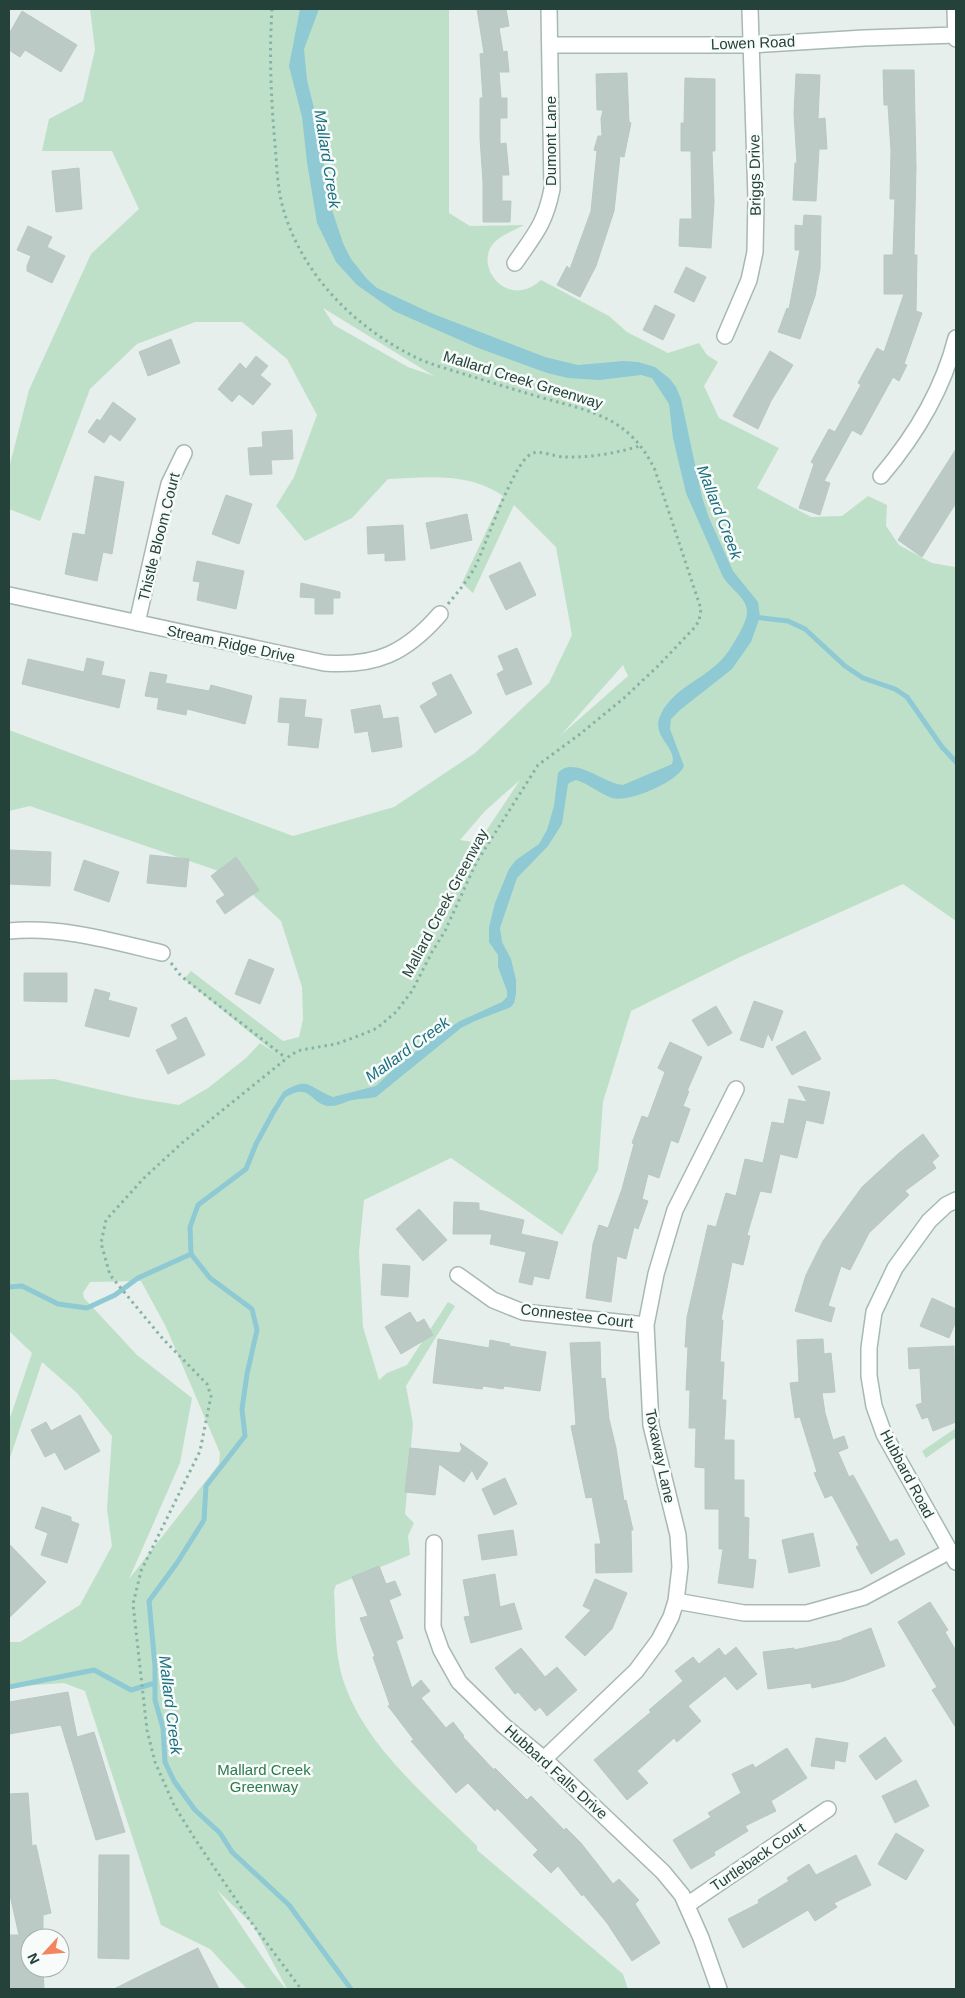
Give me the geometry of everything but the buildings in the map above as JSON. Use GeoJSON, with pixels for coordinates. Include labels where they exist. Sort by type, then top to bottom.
{"type":"FeatureCollection","features":[{"type":"Feature","properties":{"kind":"street","name":"Dumont Lane"},"geometry":{"type":"LineString","coordinates":[[515,262],[541,226],[548,208],[552,188],[549,9]]}},
{"type":"Feature","properties":{"kind":"street","name":"Briggs Drive"},"geometry":{"type":"LineString","coordinates":[[725,336],[749,280],[755,252],[756,199],[750,9]]}},
{"type":"Feature","properties":{"kind":"street"},"geometry":{"type":"LineString","coordinates":[[955,9],[956,39]]}},
{"type":"Feature","properties":{"kind":"street","name":"Lowen Road"},"geometry":{"type":"LineString","coordinates":[[550,45],[751,44],[956,35]]}},
{"type":"Feature","properties":{"kind":"street"},"geometry":{"type":"LineString","coordinates":[[881,476],[907,443],[930,404],[948,364],[956,338]]}},
{"type":"Feature","properties":{"kind":"street","name":"Thistle Bloom Court"},"geometry":{"type":"LineString","coordinates":[[137,623],[164,504],[172,477],[184,453]]}},
{"type":"Feature","properties":{"kind":"street","name":"Stream Ridge Drive"},"geometry":{"type":"LineString","coordinates":[[9,595],[324,663],[347,665],[376,660],[399,650],[420,635],[440,614]]}},
{"type":"Feature","properties":{"kind":"street"},"geometry":{"type":"LineString","coordinates":[[9,931],[54,931],[80,934],[162,953]]}},
{"type":"Feature","properties":{"kind":"street","name":"Toxaway Lane"},"geometry":{"type":"LineString","coordinates":[[544,1759],[636,1671],[659,1640],[671,1617],[676,1601],[680,1567],[678,1535],[651,1425],[646,1324],[656,1274],[675,1210],[736,1089]]}},
{"type":"Feature","properties":{"kind":"street","name":"Hubbard Road"},"geometry":{"type":"LineString","coordinates":[[953,1557],[884,1434],[874,1406],[869,1376],[874,1312],[895,1268],[929,1221],[946,1205],[956,1200]]}},
{"type":"Feature","properties":{"kind":"street","name":"Connestee Court"},"geometry":{"type":"LineString","coordinates":[[458,1275],[493,1300],[523,1312],[646,1324]]}},
{"type":"Feature","properties":{"kind":"street","name":"Hubbard Falls Drive"},"geometry":{"type":"LineString","coordinates":[[434,1543],[433,1627],[441,1650],[459,1682],[504,1726],[544,1759],[664,1872],[682,1895],[687,1905],[719,1989]]}},
{"type":"Feature","properties":{"kind":"street"},"geometry":{"type":"LineString","coordinates":[[676,1601],[744,1614],[807,1612],[864,1597],[953,1557]]}},
{"type":"Feature","properties":{"kind":"street","name":"Turtleback Court"},"geometry":{"type":"LineString","coordinates":[[687,1905],[828,1810]]}},
{"type":"Feature","properties":{"kind":"path","name":"Mallard Creek Greenway"},"geometry":{"type":"LineString","coordinates":[[272,9],[272,117],[280,194],[287,218],[300,248],[328,292],[356,319],[414,356],[502,386],[588,410],[620,426],[640,446],[655,470],[701,603],[699,621],[658,666],[624,698],[538,765],[476,863],[445,931],[412,991],[396,1012],[368,1032],[336,1044],[300,1050],[286,1058],[182,1143],[144,1178],[106,1220],[102,1243],[110,1275],[163,1340],[207,1384],[211,1396],[200,1451],[140,1571],[133,1604],[147,1730],[155,1762],[174,1805],[251,1922],[301,1989]]}},
{"type":"Feature","properties":{"kind":"path"},"geometry":{"type":"LineString","coordinates":[[440,614],[475,567],[512,482],[529,455],[534,452],[559,457],[588,456],[613,453],[640,446]]}},
{"type":"Feature","properties":{"kind":"path"},"geometry":{"type":"LineString","coordinates":[[162,953],[181,976],[286,1058]]}},
{"type":"Feature","properties":{"kind":"green space"},"geometry":{"type":"Polygon","coordinates":[[[90,9],[449,9],[449,213],[470,226],[524,225],[497,240],[490,249],[488,260],[490,271],[496,280],[505,287],[516,290],[528,288],[541,280],[609,316],[627,332],[668,353],[699,343],[707,355],[718,362],[704,386],[719,418],[779,448],[757,488],[811,517],[842,516],[868,496],[887,505],[886,526],[899,545],[932,563],[956,566],[956,921],[903,884],[740,957],[631,1011],[603,1102],[598,1170],[562,1235],[451,1158],[364,1200],[359,1252],[363,1327],[379,1380],[387,1373],[407,1365],[448,1302],[455,1306],[406,1386],[413,1424],[405,1514],[414,1523],[408,1536],[410,1555],[336,1585],[334,1591],[337,1651],[341,1674],[355,1708],[368,1730],[402,1772],[477,1846],[477,1850],[623,1974],[628,1989],[287,1989],[253,1925],[217,1890],[273,1973],[286,1989],[247,1989],[210,1949],[161,1925],[85,1691],[64,1683],[9,1687],[9,1642],[20,1642],[80,1605],[112,1546],[107,1509],[112,1436],[77,1393],[42,1362],[9,1461],[9,1421],[32,1353],[9,1331],[9,1080],[54,1079],[136,1098],[179,1105],[208,1088],[246,1058],[260,1043],[274,1052],[184,979],[191,971],[283,1041],[299,1037],[303,1019],[302,987],[281,921],[233,876],[30,806],[9,811],[9,730],[293,836],[394,807],[475,753],[549,683],[572,635],[556,547],[514,505],[473,593],[462,583],[503,496],[477,483],[433,477],[388,479],[352,518],[305,541],[276,506],[294,477],[317,415],[287,359],[242,322],[195,322],[137,344],[90,389],[40,521],[9,509],[9,468],[29,390],[91,254],[139,209],[112,151],[42,151],[49,119],[83,101],[95,50],[90,9]],[[323,308],[334,325],[408,367],[434,376],[323,308]],[[623,665],[561,735],[628,676],[623,665]],[[520,780],[485,811],[460,840],[478,843],[520,780]],[[141,1281],[90,1282],[83,1293],[84,1298],[137,1355],[192,1398],[180,1463],[129,1579],[219,1464],[220,1453],[166,1327],[141,1281]]]}},
{"type":"Feature","properties":{"kind":"green space"},"geometry":{"type":"Polygon","coordinates":[[[956,1428],[956,1437],[926,1458],[922,1451],[956,1428]]]}},
{"type":"Feature","properties":{"kind":"water"},"geometry":{"type":"Polygon","coordinates":[[[300,9],[319,9],[304,49],[307,80],[319,128],[330,204],[343,243],[351,259],[377,288],[431,313],[545,357],[578,365],[623,361],[638,362],[655,367],[670,379],[681,399],[702,497],[709,518],[733,571],[758,602],[760,617],[751,642],[732,669],[671,719],[670,729],[684,766],[680,772],[652,790],[619,799],[612,798],[576,780],[568,784],[562,824],[548,846],[517,878],[500,928],[502,942],[511,959],[516,980],[516,994],[511,1007],[461,1028],[376,1097],[356,1099],[331,1106],[324,1105],[306,1093],[295,1093],[286,1097],[283,1092],[298,1084],[304,1084],[333,1097],[376,1086],[400,1063],[446,1030],[460,1021],[502,1002],[507,997],[507,991],[498,967],[498,955],[489,942],[489,927],[495,903],[509,869],[516,860],[539,844],[547,830],[554,806],[558,773],[565,768],[572,767],[623,785],[672,764],[673,758],[659,730],[660,716],[665,707],[678,693],[709,671],[730,650],[746,619],[747,613],[742,599],[723,577],[686,493],[673,438],[669,404],[652,378],[641,375],[599,380],[568,378],[547,373],[478,348],[394,311],[357,285],[336,262],[317,223],[302,117],[289,66],[300,9]]]}},
{"type":"Feature","properties":{"kind":"waterway"},"geometry":{"type":"LineString","coordinates":[[754,617],[788,621],[805,629],[845,666],[863,678],[895,689],[907,697],[942,747],[956,762]]}},
{"type":"Feature","properties":{"kind":"waterway","name":"Mallard Creek"},"geometry":{"type":"LineString","coordinates":[[289,1091],[284,1095],[274,1111],[256,1144],[246,1169],[198,1205],[190,1227],[191,1254],[210,1278],[252,1309],[257,1330],[247,1374],[242,1409],[245,1436],[206,1486],[204,1520],[177,1563],[149,1601],[155,1666],[155,1700],[163,1728],[165,1762],[174,1781],[195,1810],[220,1833],[232,1852],[289,1905],[351,1989]]}},
{"type":"Feature","properties":{"kind":"waterway"},"geometry":{"type":"LineString","coordinates":[[9,1287],[22,1286],[58,1304],[87,1308],[115,1295],[138,1278],[191,1254]]}},
{"type":"Feature","properties":{"kind":"waterway"},"geometry":{"type":"LineString","coordinates":[[9,1687],[94,1670],[131,1690],[155,1683]]}}]}
